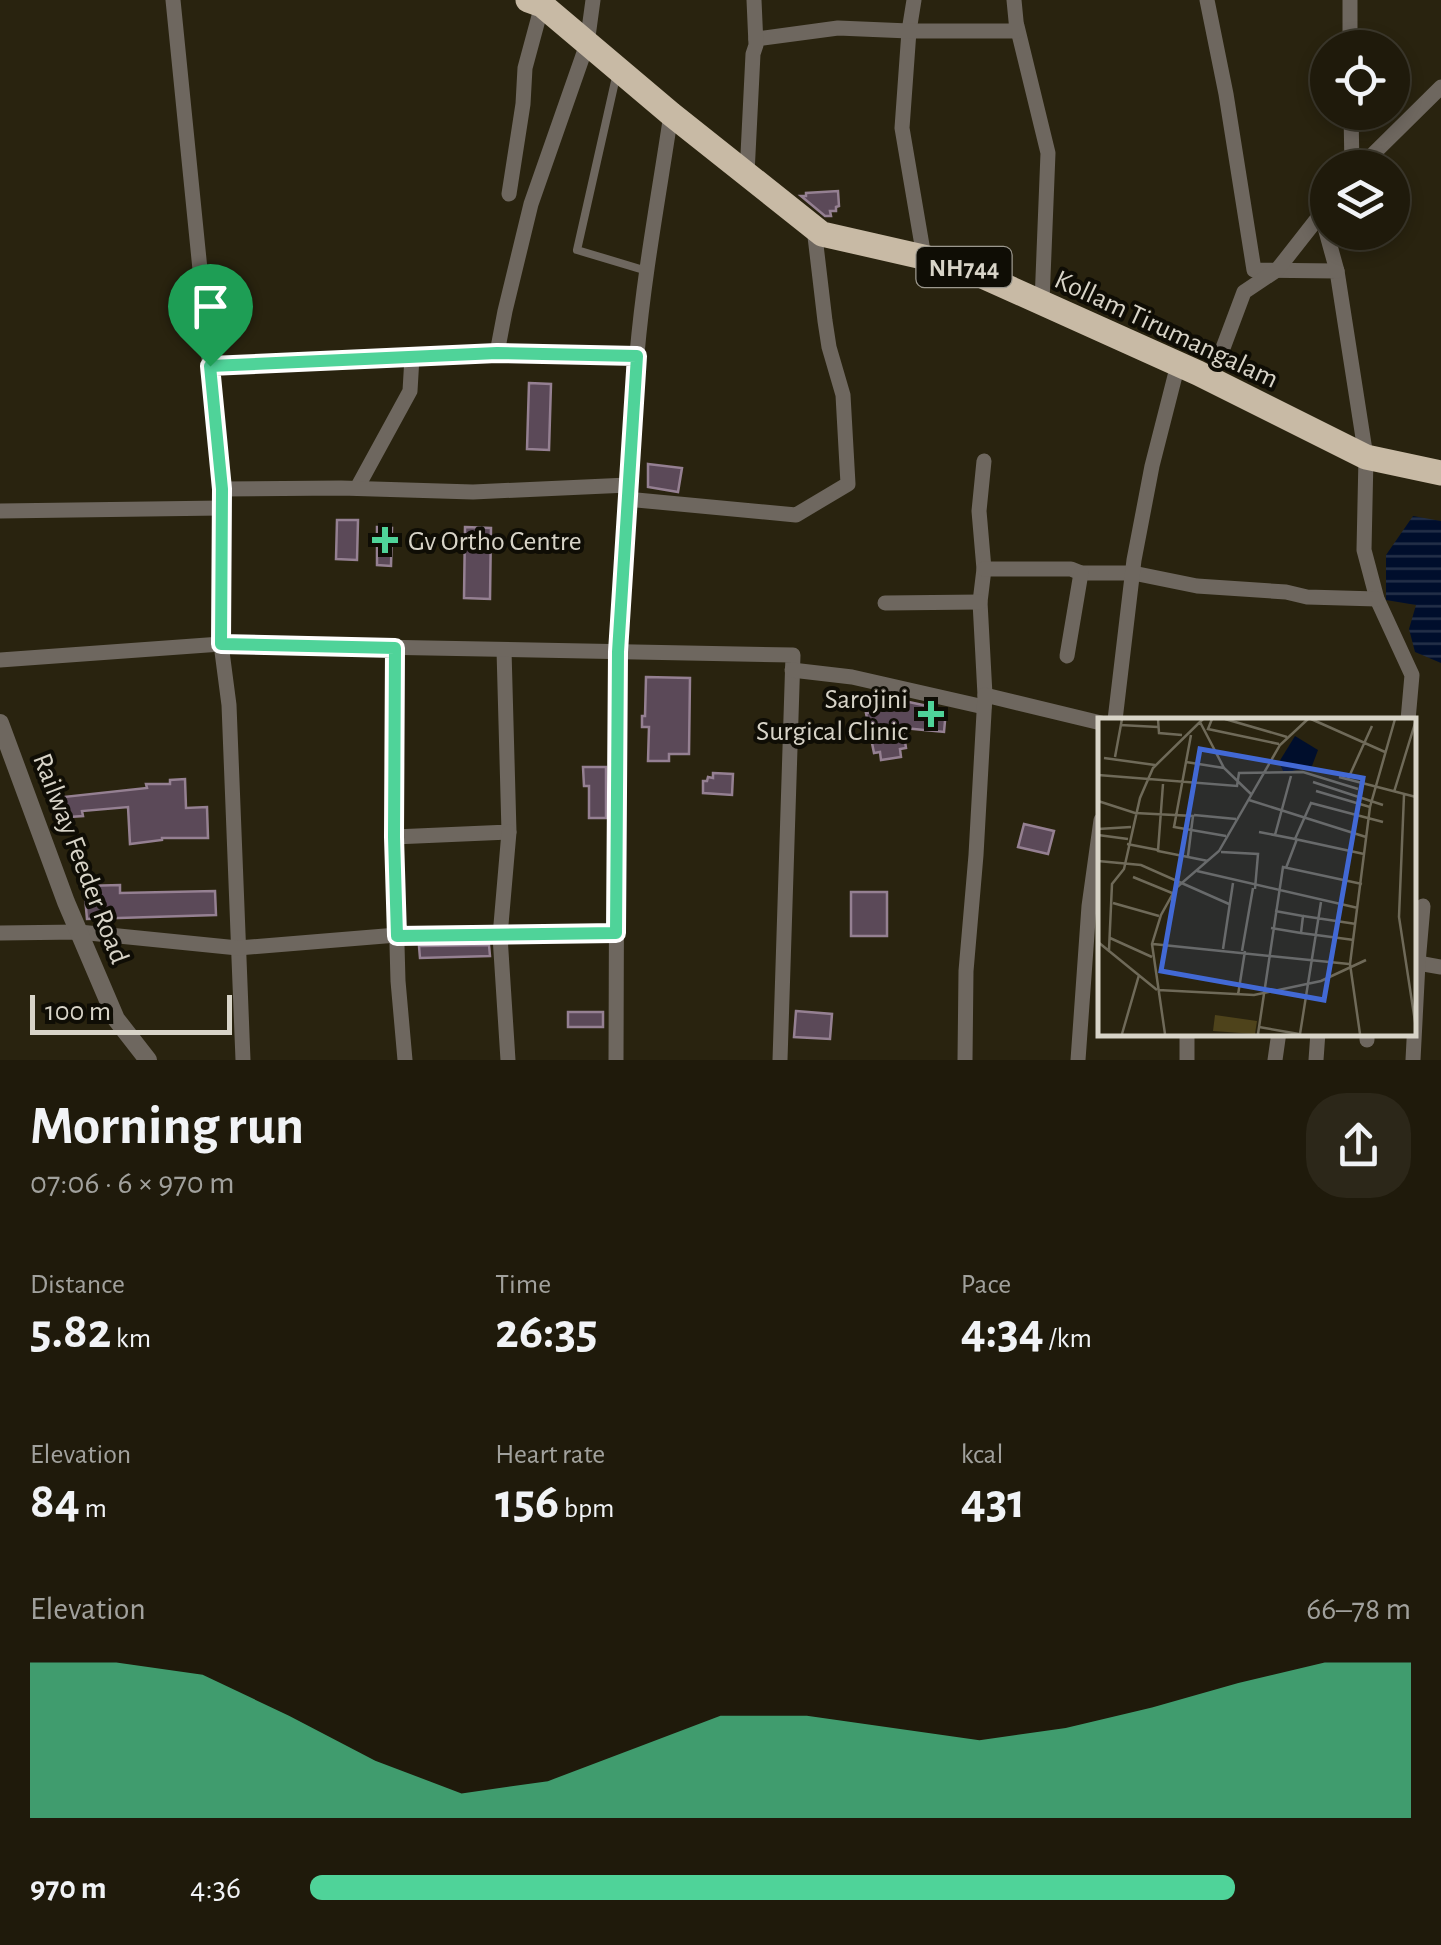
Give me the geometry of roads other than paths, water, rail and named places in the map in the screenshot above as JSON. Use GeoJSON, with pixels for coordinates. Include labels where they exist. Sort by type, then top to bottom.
{"type":"FeatureCollection","features":[{"type":"Feature","properties":{"kind":"highway","name":"Kollam Tirumangalam"},"geometry":{"type":"LineString","coordinates":[[535,2],[822,234],[958,265],[1178,364],[1366,457],[1441,473]]}},
{"type":"Feature","properties":{"kind":"street"},"geometry":{"type":"LineString","coordinates":[[174,0],[222,489],[221,644],[229,705],[243,1060]]}},
{"type":"Feature","properties":{"kind":"street"},"geometry":{"type":"LineString","coordinates":[[497,353],[532,204],[587,44],[594,0]]}},
{"type":"Feature","properties":{"kind":"street"},"geometry":{"type":"LineString","coordinates":[[747,174],[756,40],[754,0]]}},
{"type":"Feature","properties":{"kind":"street"},"geometry":{"type":"LineString","coordinates":[[914,0],[902,128],[924,258]]}},
{"type":"Feature","properties":{"kind":"street"},"geometry":{"type":"LineString","coordinates":[[1014,0],[1048,153],[1042,302]]}},
{"type":"Feature","properties":{"kind":"street"},"geometry":{"type":"LineString","coordinates":[[1207,0],[1254,270],[1337,271]]}},
{"type":"Feature","properties":{"kind":"street"},"geometry":{"type":"LineString","coordinates":[[1350,0],[1350,30]]}},
{"type":"Feature","properties":{"kind":"street"},"geometry":{"type":"LineString","coordinates":[[509,194],[535,2]]}},
{"type":"Feature","properties":{"kind":"street"},"geometry":{"type":"LineString","coordinates":[[756,40],[838,28],[1017,30],[1017,26]]}},
{"type":"Feature","properties":{"kind":"street"},"geometry":{"type":"LineString","coordinates":[[1375,150],[1441,87]]}},
{"type":"Feature","properties":{"kind":"street"},"geometry":{"type":"LineString","coordinates":[[616,1060],[618,652],[627,492],[637,356],[671,114]]}},
{"type":"Feature","properties":{"kind":"street"},"geometry":{"type":"LineString","coordinates":[[222,489],[627,492],[796,515],[848,484],[843,394],[829,347],[814,228]]}},
{"type":"Feature","properties":{"kind":"street"},"geometry":{"type":"LineString","coordinates":[[1211,380],[1244,292],[1278,270],[1310,228]]}},
{"type":"Feature","properties":{"kind":"street"},"geometry":{"type":"LineString","coordinates":[[1333,250],[1366,457],[1364,550],[1377,598],[1412,675],[1408,718]]}},
{"type":"Feature","properties":{"kind":"street"},"geometry":{"type":"LineString","coordinates":[[210,366],[497,353],[637,356]]}},
{"type":"Feature","properties":{"kind":"street"},"geometry":{"type":"LineString","coordinates":[[357,488],[410,391],[412,357]]}},
{"type":"Feature","properties":{"kind":"street"},"geometry":{"type":"LineString","coordinates":[[1114,718],[1132,573],[1152,466],[1178,364]]}},
{"type":"Feature","properties":{"kind":"street"},"geometry":{"type":"LineString","coordinates":[[965,1060],[966,971],[985,701],[980,602],[984,568],[979,511],[984,460]]}},
{"type":"Feature","properties":{"kind":"street"},"geometry":{"type":"LineString","coordinates":[[0,512],[222,508]]}},
{"type":"Feature","properties":{"kind":"street"},"geometry":{"type":"LineString","coordinates":[[984,568],[1132,573],[1196,586],[1307,597],[1377,598]]}},
{"type":"Feature","properties":{"kind":"street"},"geometry":{"type":"LineString","coordinates":[[1067,656],[1081,573]]}},
{"type":"Feature","properties":{"kind":"street"},"geometry":{"type":"LineString","coordinates":[[885,603],[980,602]]}},
{"type":"Feature","properties":{"kind":"street"},"geometry":{"type":"LineString","coordinates":[[0,660],[221,644],[793,655],[780,1060]]}},
{"type":"Feature","properties":{"kind":"street"},"geometry":{"type":"LineString","coordinates":[[395,648],[394,837],[405,1060]]}},
{"type":"Feature","properties":{"kind":"street"},"geometry":{"type":"LineString","coordinates":[[504,650],[509,832],[500,936],[508,1060]]}},
{"type":"Feature","properties":{"kind":"street"},"geometry":{"type":"LineString","coordinates":[[792,670],[852,677],[1098,722]]}},
{"type":"Feature","properties":{"kind":"street","name":"Railway Feeder Road"},"geometry":{"type":"LineString","coordinates":[[0,723],[116,1019],[148,1060]]}},
{"type":"Feature","properties":{"kind":"street"},"geometry":{"type":"LineString","coordinates":[[394,837],[509,832]]}},
{"type":"Feature","properties":{"kind":"street"},"geometry":{"type":"LineString","coordinates":[[1078,1060],[1089,906],[1098,842]]}},
{"type":"Feature","properties":{"kind":"street"},"geometry":{"type":"LineString","coordinates":[[1416,1002],[1423,906]]}},
{"type":"Feature","properties":{"kind":"street"},"geometry":{"type":"LineString","coordinates":[[0,934],[79,932],[238,948],[397,936],[616,933]]}},
{"type":"Feature","properties":{"kind":"street"},"geometry":{"type":"LineString","coordinates":[[1418,963],[1441,967]]}},
{"type":"Feature","properties":{"kind":"street"},"geometry":{"type":"LineString","coordinates":[[1187,1035],[1188,1060]]}},
{"type":"Feature","properties":{"kind":"street"},"geometry":{"type":"LineString","coordinates":[[1275,1060],[1279,1035]]}},
{"type":"Feature","properties":{"kind":"street"},"geometry":{"type":"LineString","coordinates":[[1316,1060],[1318,1035]]}},
{"type":"Feature","properties":{"kind":"street"},"geometry":{"type":"LineString","coordinates":[[1413,1060],[1414,1035]]}},
{"type":"Feature","properties":{"kind":"lane"},"geometry":{"type":"LineString","coordinates":[[618,69],[577,250],[647,271]]}},
{"type":"Feature","properties":{"kind":"water"},"geometry":{"type":"Polygon","coordinates":[[[1413,516],[1441,521],[1441,663],[1415,652],[1409,629],[1416,605],[1386,600],[1386,555],[1413,516]]]}},
{"type":"Feature","properties":{"kind":"place","name":"Gv Ortho Centre"},"geometry":{"type":"Point","coordinates":[385,540]}},
{"type":"Feature","properties":{"kind":"place","name":"Sarojini Surgical Clinic"},"geometry":{"type":"Point","coordinates":[931,714]}}]}
